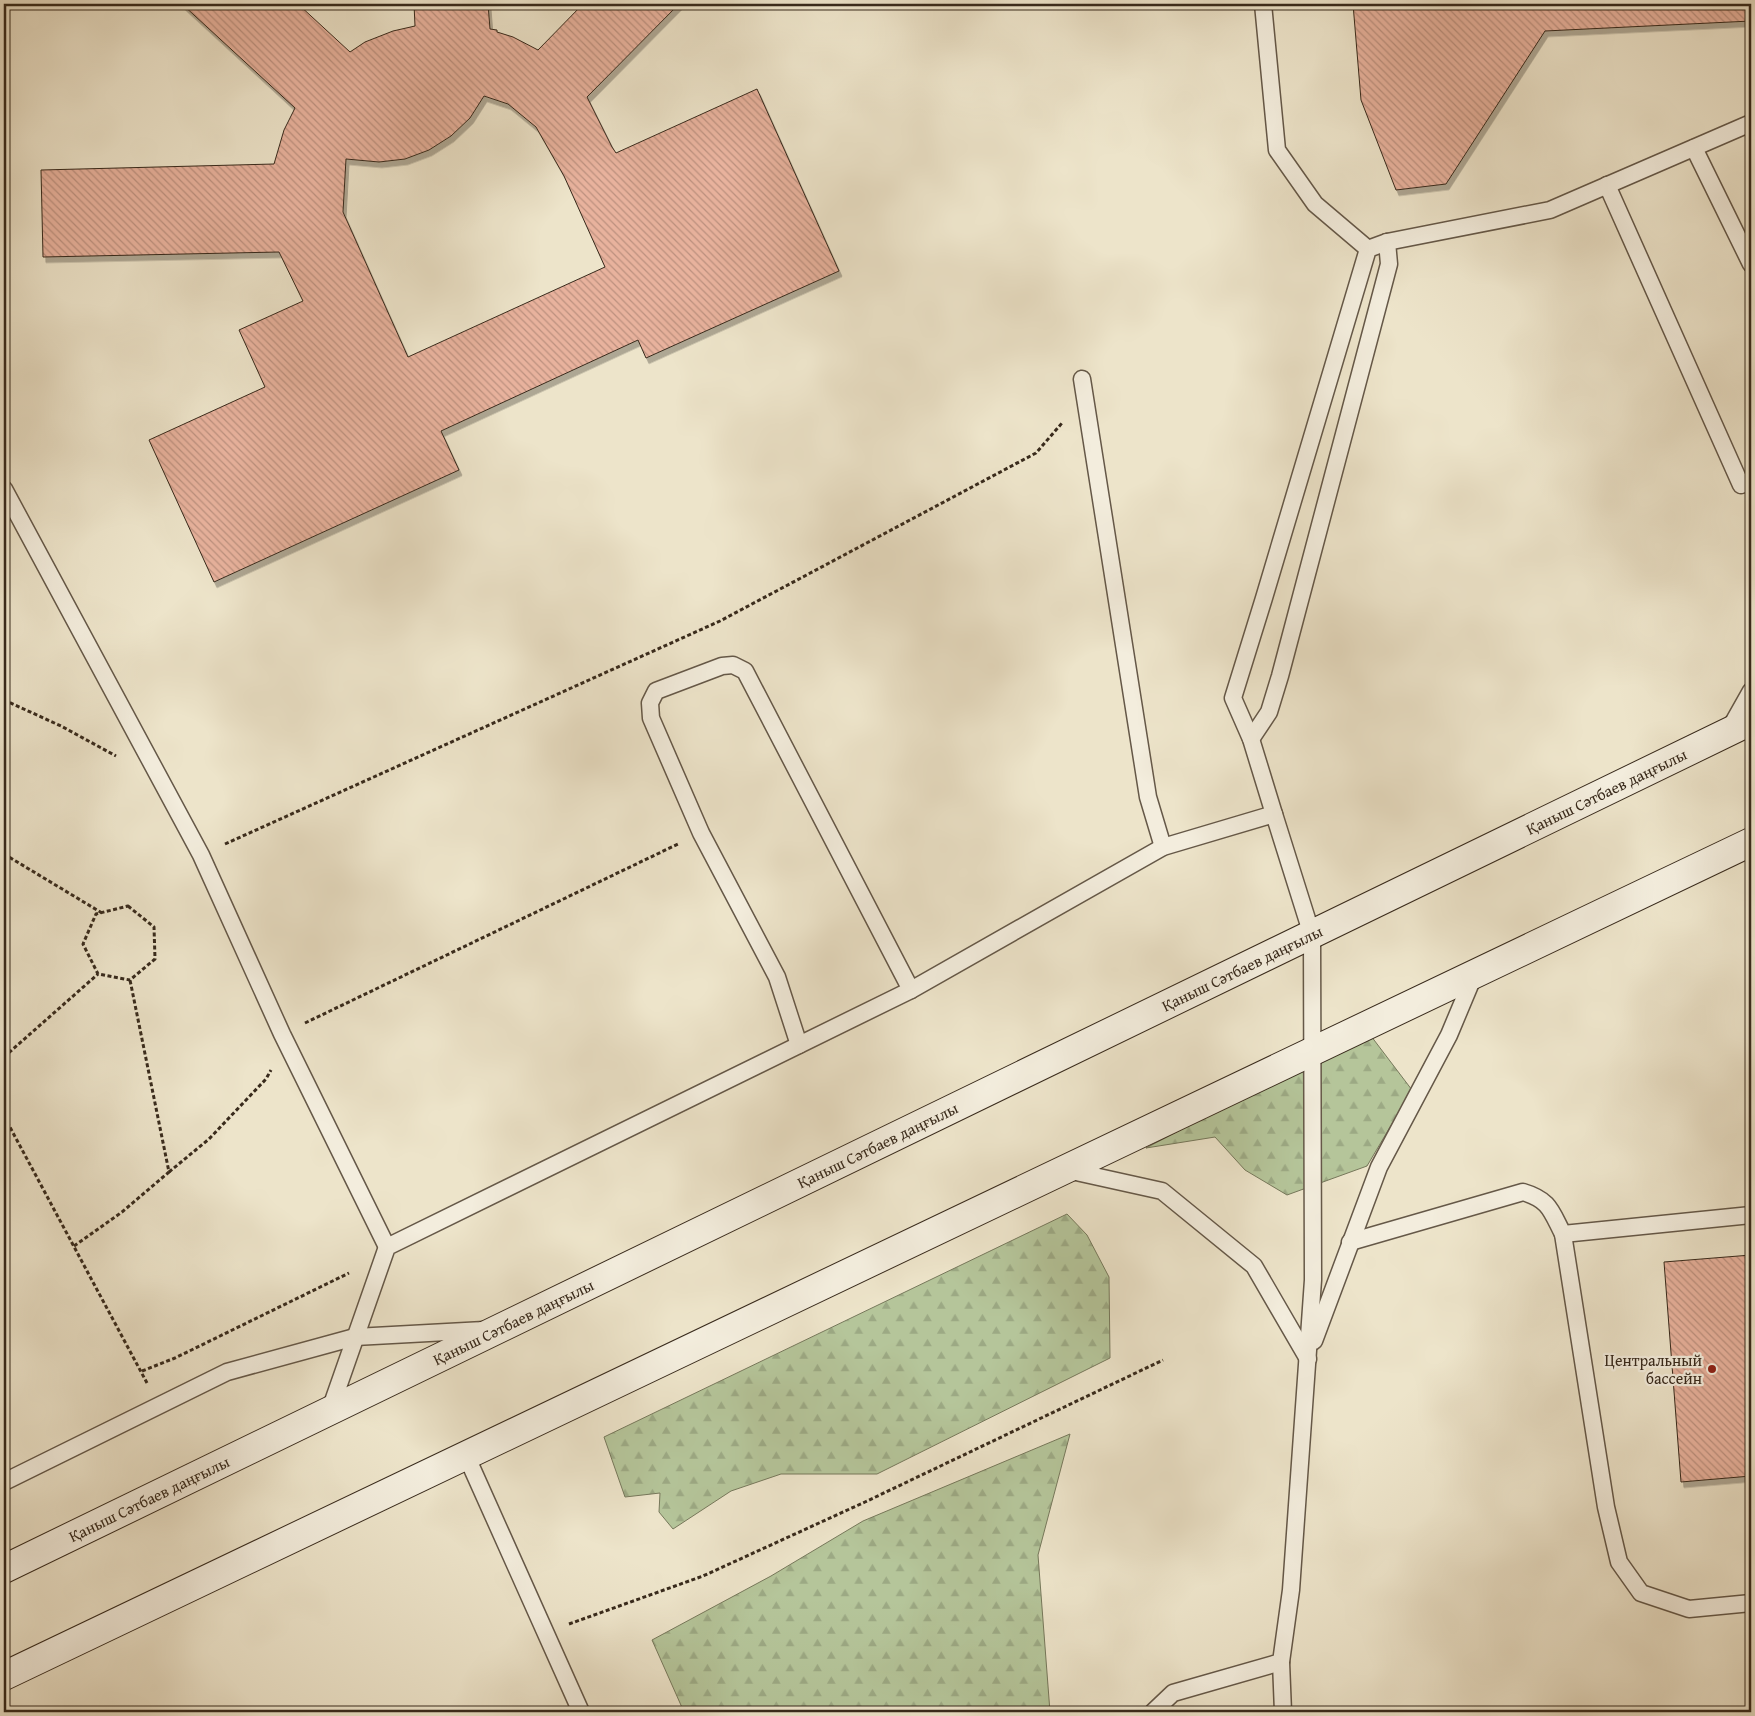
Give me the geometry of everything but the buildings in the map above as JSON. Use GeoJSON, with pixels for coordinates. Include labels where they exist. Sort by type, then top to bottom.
{"type":"FeatureCollection","features":[{"type":"Feature","properties":{"kind":"main road","name":"Қаныш Сәтбаев даңғылы"},"geometry":{"type":"LineString","coordinates":[[4,1569],[1740,727]]}},
{"type":"Feature","properties":{"kind":"main road"},"geometry":{"type":"LineString","coordinates":[[4,1676],[1751,842]]}},
{"type":"Feature","properties":{"kind":"lane"},"geometry":{"type":"LineString","coordinates":[[1263,4],[1277,150],[1315,204],[1368,249]]}},
{"type":"Feature","properties":{"kind":"lane"},"geometry":{"type":"LineString","coordinates":[[1368,249],[1387,242],[1550,210],[1751,123]]}},
{"type":"Feature","properties":{"kind":"lane"},"geometry":{"type":"LineString","coordinates":[[1694,148],[1751,264]]}},
{"type":"Feature","properties":{"kind":"lane"},"geometry":{"type":"LineString","coordinates":[[1607,185],[1741,485],[1751,481]]}},
{"type":"Feature","properties":{"kind":"lane"},"geometry":{"type":"LineString","coordinates":[[1251,739],[1270,712],[1280,676],[1389,264],[1387,242]]}},
{"type":"Feature","properties":{"kind":"lane"},"geometry":{"type":"LineString","coordinates":[[1283,1712],[1280,1662],[1291,1590],[1313,1280],[1312,935],[1251,739],[1232,698],[1267,588],[1368,249]]}},
{"type":"Feature","properties":{"kind":"lane"},"geometry":{"type":"LineString","coordinates":[[1084,387],[1148,797],[1163,847]]}},
{"type":"Feature","properties":{"kind":"lane"},"geometry":{"type":"LineString","coordinates":[[4,489],[201,855],[282,1034],[386,1247],[330,1410]]}},
{"type":"Feature","properties":{"kind":"lane"},"geometry":{"type":"LineString","coordinates":[[799,1046],[777,977],[701,833],[651,718],[650,703],[656,691],[722,666],[733,665],[745,671],[911,990]]}},
{"type":"Feature","properties":{"kind":"lane"},"geometry":{"type":"LineString","coordinates":[[1740,727],[1751,691]]}},
{"type":"Feature","properties":{"kind":"lane"},"geometry":{"type":"LineString","coordinates":[[386,1247],[911,990],[1163,847],[1274,814]]}},
{"type":"Feature","properties":{"kind":"lane"},"geometry":{"type":"LineString","coordinates":[[1308,1359],[1379,1167],[1449,1035],[1475,974]]}},
{"type":"Feature","properties":{"kind":"lane"},"geometry":{"type":"LineString","coordinates":[[1065,1170],[1162,1191],[1254,1266],[1308,1359]]}},
{"type":"Feature","properties":{"kind":"lane"},"geometry":{"type":"LineString","coordinates":[[1350,1242],[1523,1192],[1537,1196],[1548,1205],[1564,1234],[1606,1507],[1619,1562],[1641,1593],[1689,1609],[1751,1603]]}},
{"type":"Feature","properties":{"kind":"lane"},"geometry":{"type":"LineString","coordinates":[[1564,1234],[1751,1215]]}},
{"type":"Feature","properties":{"kind":"lane"},"geometry":{"type":"LineString","coordinates":[[4,1482],[227,1372],[355,1338],[496,1329]]}},
{"type":"Feature","properties":{"kind":"lane"},"geometry":{"type":"LineString","coordinates":[[466,1455],[580,1712]]}},
{"type":"Feature","properties":{"kind":"lane"},"geometry":{"type":"LineString","coordinates":[[1153,1712],[1172,1694],[1280,1662]]}},
{"type":"Feature","properties":{"kind":"path"},"geometry":{"type":"LineString","coordinates":[[201,855],[720,621],[1036,453],[1084,387]]}},
{"type":"Feature","properties":{"kind":"path"},"geometry":{"type":"LineString","coordinates":[[4,700],[61,726],[117,757]]}},
{"type":"Feature","properties":{"kind":"path"},"geometry":{"type":"LineString","coordinates":[[282,1034],[701,833]]}},
{"type":"Feature","properties":{"kind":"path"},"geometry":{"type":"LineString","coordinates":[[4,854],[102,913]]}},
{"type":"Feature","properties":{"kind":"path"},"geometry":{"type":"LineString","coordinates":[[98,974],[83,944],[96,914],[128,906],[154,927],[155,959],[130,980]]}},
{"type":"Feature","properties":{"kind":"path"},"geometry":{"type":"LineString","coordinates":[[98,974],[130,980]]}},
{"type":"Feature","properties":{"kind":"path"},"geometry":{"type":"LineString","coordinates":[[4,1057],[98,974]]}},
{"type":"Feature","properties":{"kind":"path"},"geometry":{"type":"LineString","coordinates":[[130,980],[169,1172]]}},
{"type":"Feature","properties":{"kind":"path"},"geometry":{"type":"LineString","coordinates":[[74,1246],[122,1212],[209,1138],[266,1079],[276,1062]]}},
{"type":"Feature","properties":{"kind":"path"},"geometry":{"type":"LineString","coordinates":[[4,1116],[142,1371],[156,1407]]}},
{"type":"Feature","properties":{"kind":"path"},"geometry":{"type":"LineString","coordinates":[[142,1371],[174,1358],[358,1269]]}},
{"type":"Feature","properties":{"kind":"path"},"geometry":{"type":"LineString","coordinates":[[546,1634],[597,1613],[703,1576],[856,1506],[1163,1360]]}},
{"type":"Feature","properties":{"kind":"green space"},"geometry":{"type":"Polygon","coordinates":[[[1371,1036],[1412,1090],[1367,1166],[1287,1195],[1245,1170],[1215,1137],[1146,1148],[1234,1102],[1371,1036]]]}},
{"type":"Feature","properties":{"kind":"green space"},"geometry":{"type":"Polygon","coordinates":[[[1067,1214],[1087,1235],[1109,1277],[1110,1358],[877,1474],[781,1474],[731,1491],[673,1529],[659,1512],[660,1493],[625,1497],[604,1437],[1067,1214]]]}},
{"type":"Feature","properties":{"kind":"green space"},"geometry":{"type":"Polygon","coordinates":[[[1070,1434],[1038,1555],[1050,1712],[684,1712],[652,1640],[771,1576],[863,1521],[1070,1434]]]}},
{"type":"Feature","properties":{"kind":"place","name":"Центральный бассейн"},"geometry":{"type":"Point","coordinates":[1712,1369]}}]}
